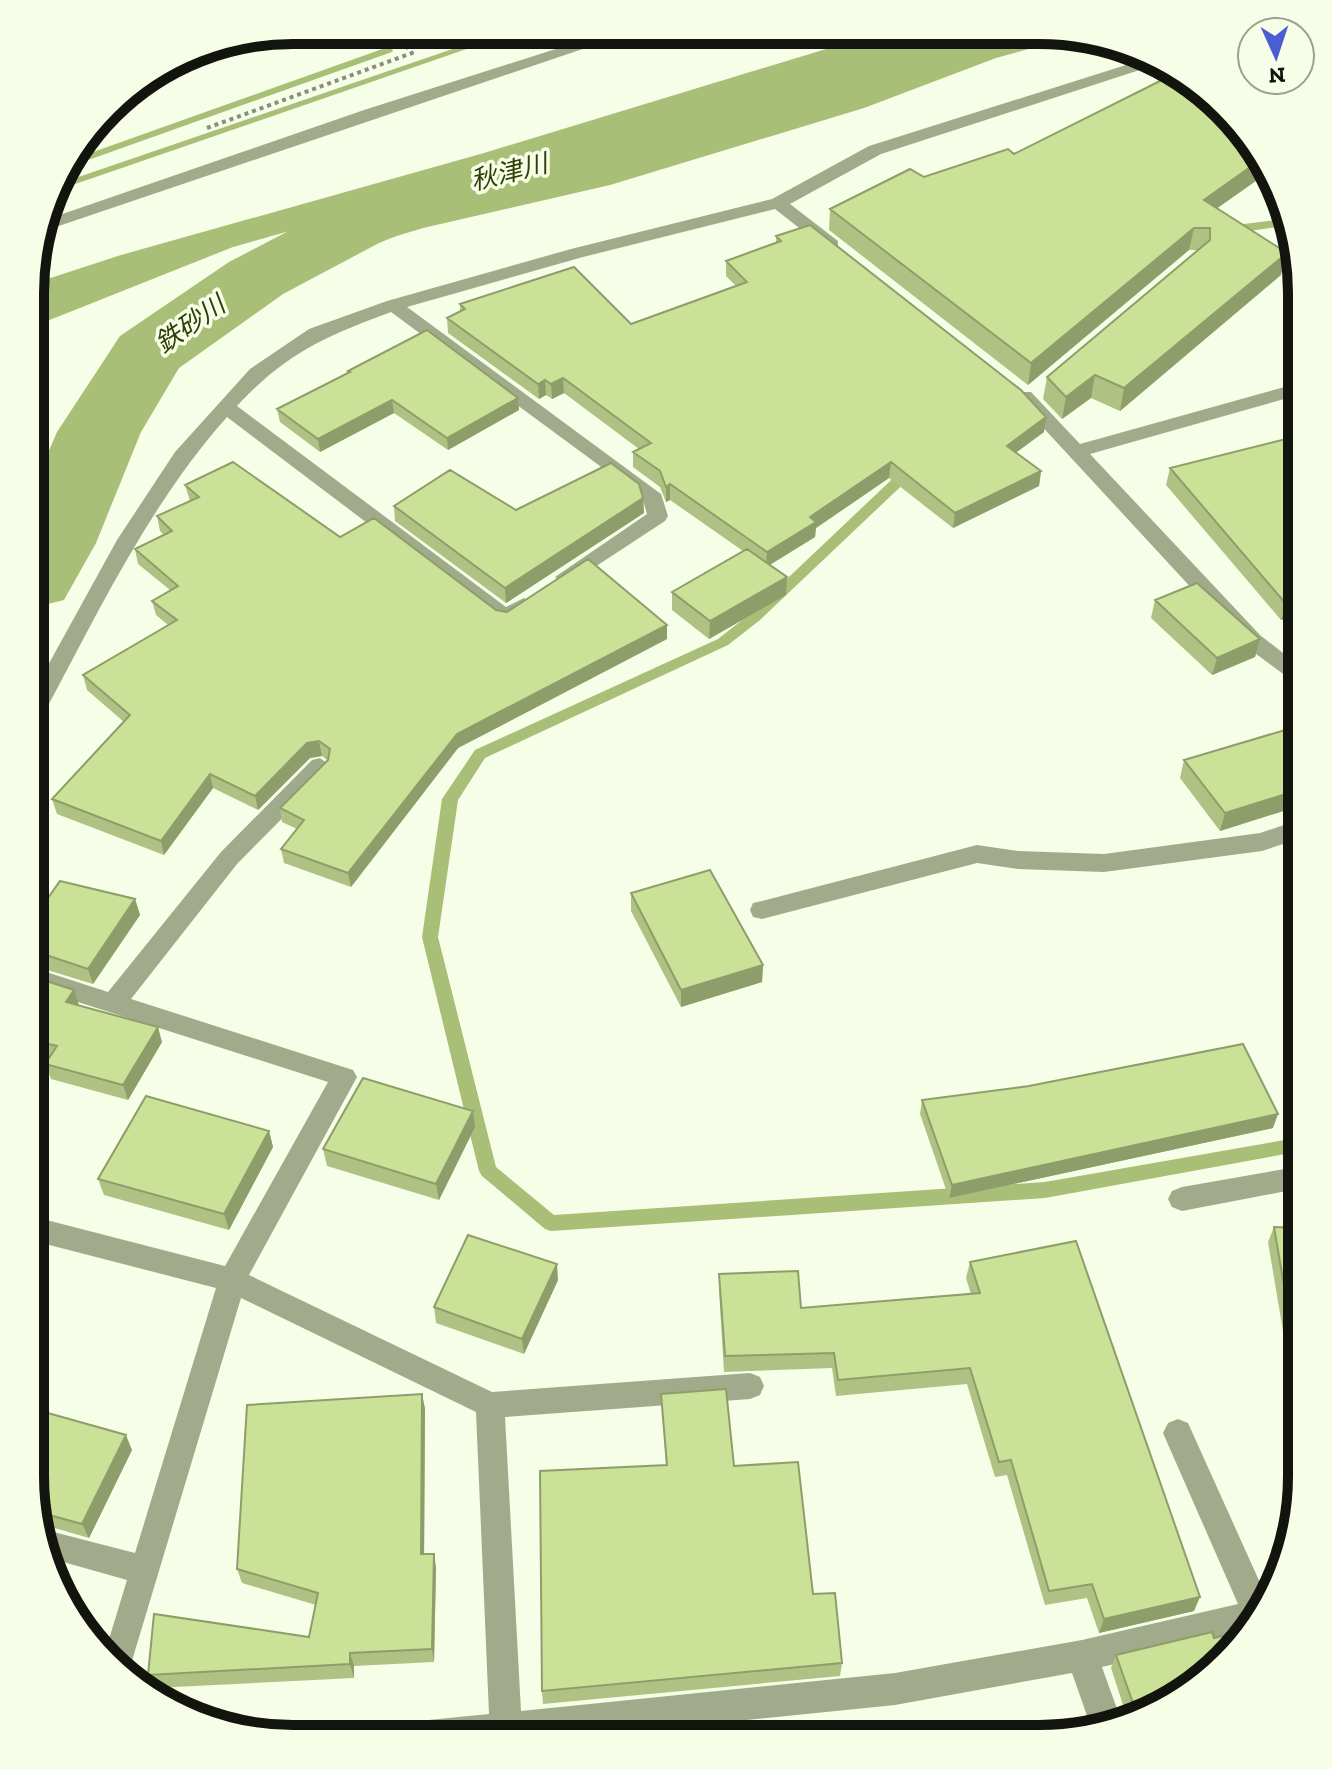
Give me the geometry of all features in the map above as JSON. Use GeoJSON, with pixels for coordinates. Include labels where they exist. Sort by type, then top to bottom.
{"type":"FeatureCollection","features":[{"type":"Feature","properties":{"kind":"street"},"geometry":{"type":"LineString","coordinates":[[54,223],[340,123],[585,45]]}},
{"type":"Feature","properties":{"kind":"street"},"geometry":{"type":"LineString","coordinates":[[44,693],[127,540],[182,456],[257,373],[316,333],[393,305],[577,253],[778,203],[875,150],[1140,66]]}},
{"type":"Feature","properties":{"kind":"street"},"geometry":{"type":"LineString","coordinates":[[778,203],[853,262]]}},
{"type":"Feature","properties":{"kind":"street"},"geometry":{"type":"LineString","coordinates":[[226,407],[506,617],[658,516],[651,494],[393,305]]}},
{"type":"Feature","properties":{"kind":"street"},"geometry":{"type":"LineString","coordinates":[[1003,379],[1034,394],[1076,452],[1252,640],[1288,669]]}},
{"type":"Feature","properties":{"kind":"street"},"geometry":{"type":"LineString","coordinates":[[1076,452],[1288,392]]}},
{"type":"Feature","properties":{"kind":"street"},"geometry":{"type":"LineString","coordinates":[[114,1003],[229,858],[320,766]]}},
{"type":"Feature","properties":{"kind":"street"},"geometry":{"type":"LineString","coordinates":[[762,910],[977,854],[1018,860],[1104,863],[1262,842],[1288,833]]}},
{"type":"Feature","properties":{"kind":"street"},"geometry":{"type":"LineString","coordinates":[[44,981],[344,1077],[232,1280],[120,1654]]}},
{"type":"Feature","properties":{"kind":"street"},"geometry":{"type":"LineString","coordinates":[[1182,1199],[1287,1180]]}},
{"type":"Feature","properties":{"kind":"street"},"geometry":{"type":"LineString","coordinates":[[44,1232],[232,1280],[490,1405],[750,1386]]}},
{"type":"Feature","properties":{"kind":"street"},"geometry":{"type":"LineString","coordinates":[[490,1405],[506,1725]]}},
{"type":"Feature","properties":{"kind":"street"},"geometry":{"type":"LineString","coordinates":[[1178,1433],[1254,1600]]}},
{"type":"Feature","properties":{"kind":"street"},"geometry":{"type":"LineString","coordinates":[[54,1545],[144,1570]]}},
{"type":"Feature","properties":{"kind":"street"},"geometry":{"type":"LineString","coordinates":[[584,1725],[895,1689],[1082,1656],[1243,1618]]}},
{"type":"Feature","properties":{"kind":"street"},"geometry":{"type":"LineString","coordinates":[[1082,1656],[1103,1716]]}},
{"type":"Feature","properties":{"kind":"path"},"geometry":{"type":"LineString","coordinates":[[207,128],[412,53],[405,45]]}},
{"type":"Feature","properties":{"kind":"water","name":"秋津川"},"geometry":{"type":"Polygon","coordinates":[[[842,44],[1046,44],[996,58],[864,108],[610,185],[423,228],[344,252],[304,227],[233,247],[44,322],[45,280],[121,255],[484,153],[842,44]]]}},
{"type":"Feature","properties":{"kind":"building"},"geometry":{"type":"Polygon","coordinates":[[[1164,79],[1203,106],[1226,129],[1252,166],[1204,200],[1284,251],[1285,255],[1124,388],[1095,375],[1066,397],[1047,377],[1210,240],[1210,228],[1194,228],[1031,363],[830,209],[910,169],[924,177],[1008,149],[1014,154],[1164,79]]]}},
{"type":"Feature","properties":{"kind":"building"},"geometry":{"type":"Polygon","coordinates":[[[810,225],[1021,390],[1046,417],[1007,446],[1041,471],[955,513],[891,462],[810,517],[816,522],[767,552],[670,484],[666,487],[660,471],[633,452],[651,443],[563,378],[551,384],[545,380],[538,384],[447,318],[465,309],[460,304],[574,267],[631,324],[747,282],[726,261],[781,241],[776,236],[810,225]]]}},
{"type":"Feature","properties":{"kind":"building"},"geometry":{"type":"Polygon","coordinates":[[[427,330],[518,398],[447,438],[392,400],[318,439],[277,409],[350,372],[427,330]]]}},
{"type":"Feature","properties":{"kind":"building"},"geometry":{"type":"Polygon","coordinates":[[[1288,439],[1288,603],[1286,604],[1170,468],[1288,439]]]}},
{"type":"Feature","properties":{"kind":"building"},"geometry":{"type":"Polygon","coordinates":[[[233,462],[340,537],[374,518],[496,610],[507,612],[588,559],[667,625],[457,734],[348,873],[281,849],[304,820],[280,808],[328,760],[330,749],[319,741],[307,743],[255,796],[210,774],[161,841],[52,799],[130,715],[83,675],[177,620],[152,601],[178,586],[135,549],[172,531],[157,516],[199,497],[185,485],[233,462]]]}},
{"type":"Feature","properties":{"kind":"building"},"geometry":{"type":"Polygon","coordinates":[[[611,463],[639,484],[643,498],[505,588],[394,506],[450,470],[516,510],[611,463]]]}},
{"type":"Feature","properties":{"kind":"building"},"geometry":{"type":"Polygon","coordinates":[[[747,549],[787,577],[710,621],[672,592],[747,549]]]}},
{"type":"Feature","properties":{"kind":"building"},"geometry":{"type":"Polygon","coordinates":[[[1197,583],[1260,639],[1217,658],[1155,600],[1197,583]]]}},
{"type":"Feature","properties":{"kind":"building"},"geometry":{"type":"Polygon","coordinates":[[[1288,729],[1288,793],[1225,813],[1184,760],[1288,729]]]}},
{"type":"Feature","properties":{"kind":"building"},"geometry":{"type":"Polygon","coordinates":[[[710,870],[763,965],[681,990],[631,893],[710,870]]]}},
{"type":"Feature","properties":{"kind":"building"},"geometry":{"type":"Polygon","coordinates":[[[60,881],[135,899],[88,969],[44,954],[44,904],[60,881]]]}},
{"type":"Feature","properties":{"kind":"building"},"geometry":{"type":"Polygon","coordinates":[[[44,980],[74,990],[66,1002],[158,1027],[123,1085],[45,1064],[57,1046],[44,1043],[44,980]]]}},
{"type":"Feature","properties":{"kind":"building"},"geometry":{"type":"Polygon","coordinates":[[[1243,1044],[1278,1114],[952,1185],[922,1100],[1029,1086],[1243,1044]]]}},
{"type":"Feature","properties":{"kind":"building"},"geometry":{"type":"Polygon","coordinates":[[[363,1078],[473,1111],[436,1184],[323,1149],[363,1078]]]}},
{"type":"Feature","properties":{"kind":"building"},"geometry":{"type":"Polygon","coordinates":[[[146,1096],[269,1131],[224,1214],[98,1179],[146,1096]]]}},
{"type":"Feature","properties":{"kind":"building"},"geometry":{"type":"Polygon","coordinates":[[[1274,1227],[1287,1227],[1287,1304],[1274,1227]]]}},
{"type":"Feature","properties":{"kind":"building"},"geometry":{"type":"Polygon","coordinates":[[[468,1235],[557,1264],[522,1339],[434,1307],[468,1235]]]}},
{"type":"Feature","properties":{"kind":"building"},"geometry":{"type":"Polygon","coordinates":[[[1076,1241],[1200,1597],[1104,1619],[1092,1584],[1049,1591],[1011,1460],[999,1462],[970,1368],[838,1380],[834,1353],[725,1356],[719,1274],[798,1271],[801,1308],[980,1293],[970,1262],[1076,1241]]]}},
{"type":"Feature","properties":{"kind":"building"},"geometry":{"type":"Polygon","coordinates":[[[726,1389],[734,1466],[798,1462],[813,1594],[835,1593],[842,1663],[542,1691],[540,1471],[667,1465],[661,1394],[726,1389]]]}},
{"type":"Feature","properties":{"kind":"building"},"geometry":{"type":"Polygon","coordinates":[[[422,1394],[421,1554],[434,1554],[432,1649],[350,1653],[350,1664],[148,1675],[154,1614],[309,1637],[318,1593],[237,1569],[247,1405],[422,1394]]]}},
{"type":"Feature","properties":{"kind":"building"},"geometry":{"type":"Polygon","coordinates":[[[44,1412],[126,1435],[82,1524],[48,1515],[44,1412]]]}},
{"type":"Feature","properties":{"kind":"building"},"geometry":{"type":"Polygon","coordinates":[[[1212,1632],[1214,1638],[1231,1634],[1203,1663],[1177,1683],[1134,1706],[1116,1655],[1212,1632]]]}},
{"type":"Feature","properties":{"kind":"building"},"geometry":{"type":"Polygon","coordinates":[[[1120,1712],[1088,1720],[1068,1723],[1120,1712]]]}},
{"type":"Feature","properties":{"kind":"waterway"},"geometry":{"type":"LineString","coordinates":[[70,183],[474,45]]}},
{"type":"Feature","properties":{"kind":"waterway"},"geometry":{"type":"LineString","coordinates":[[83,159],[388,50]]}},
{"type":"Feature","properties":{"kind":"waterway","name":"鉄砂川"},"geometry":{"type":"LineString","coordinates":[[44,557],[99,432],[148,353],[256,278],[353,227],[456,186]]}},
{"type":"Feature","properties":{"kind":"waterway"},"geometry":{"type":"LineString","coordinates":[[1228,230],[1278,223]]}},
{"type":"Feature","properties":{"kind":"waterway"},"geometry":{"type":"LineString","coordinates":[[910,470],[755,617],[723,642],[480,754],[450,799],[430,937],[488,1171],[551,1223],[1045,1190],[1287,1147]]}}]}
